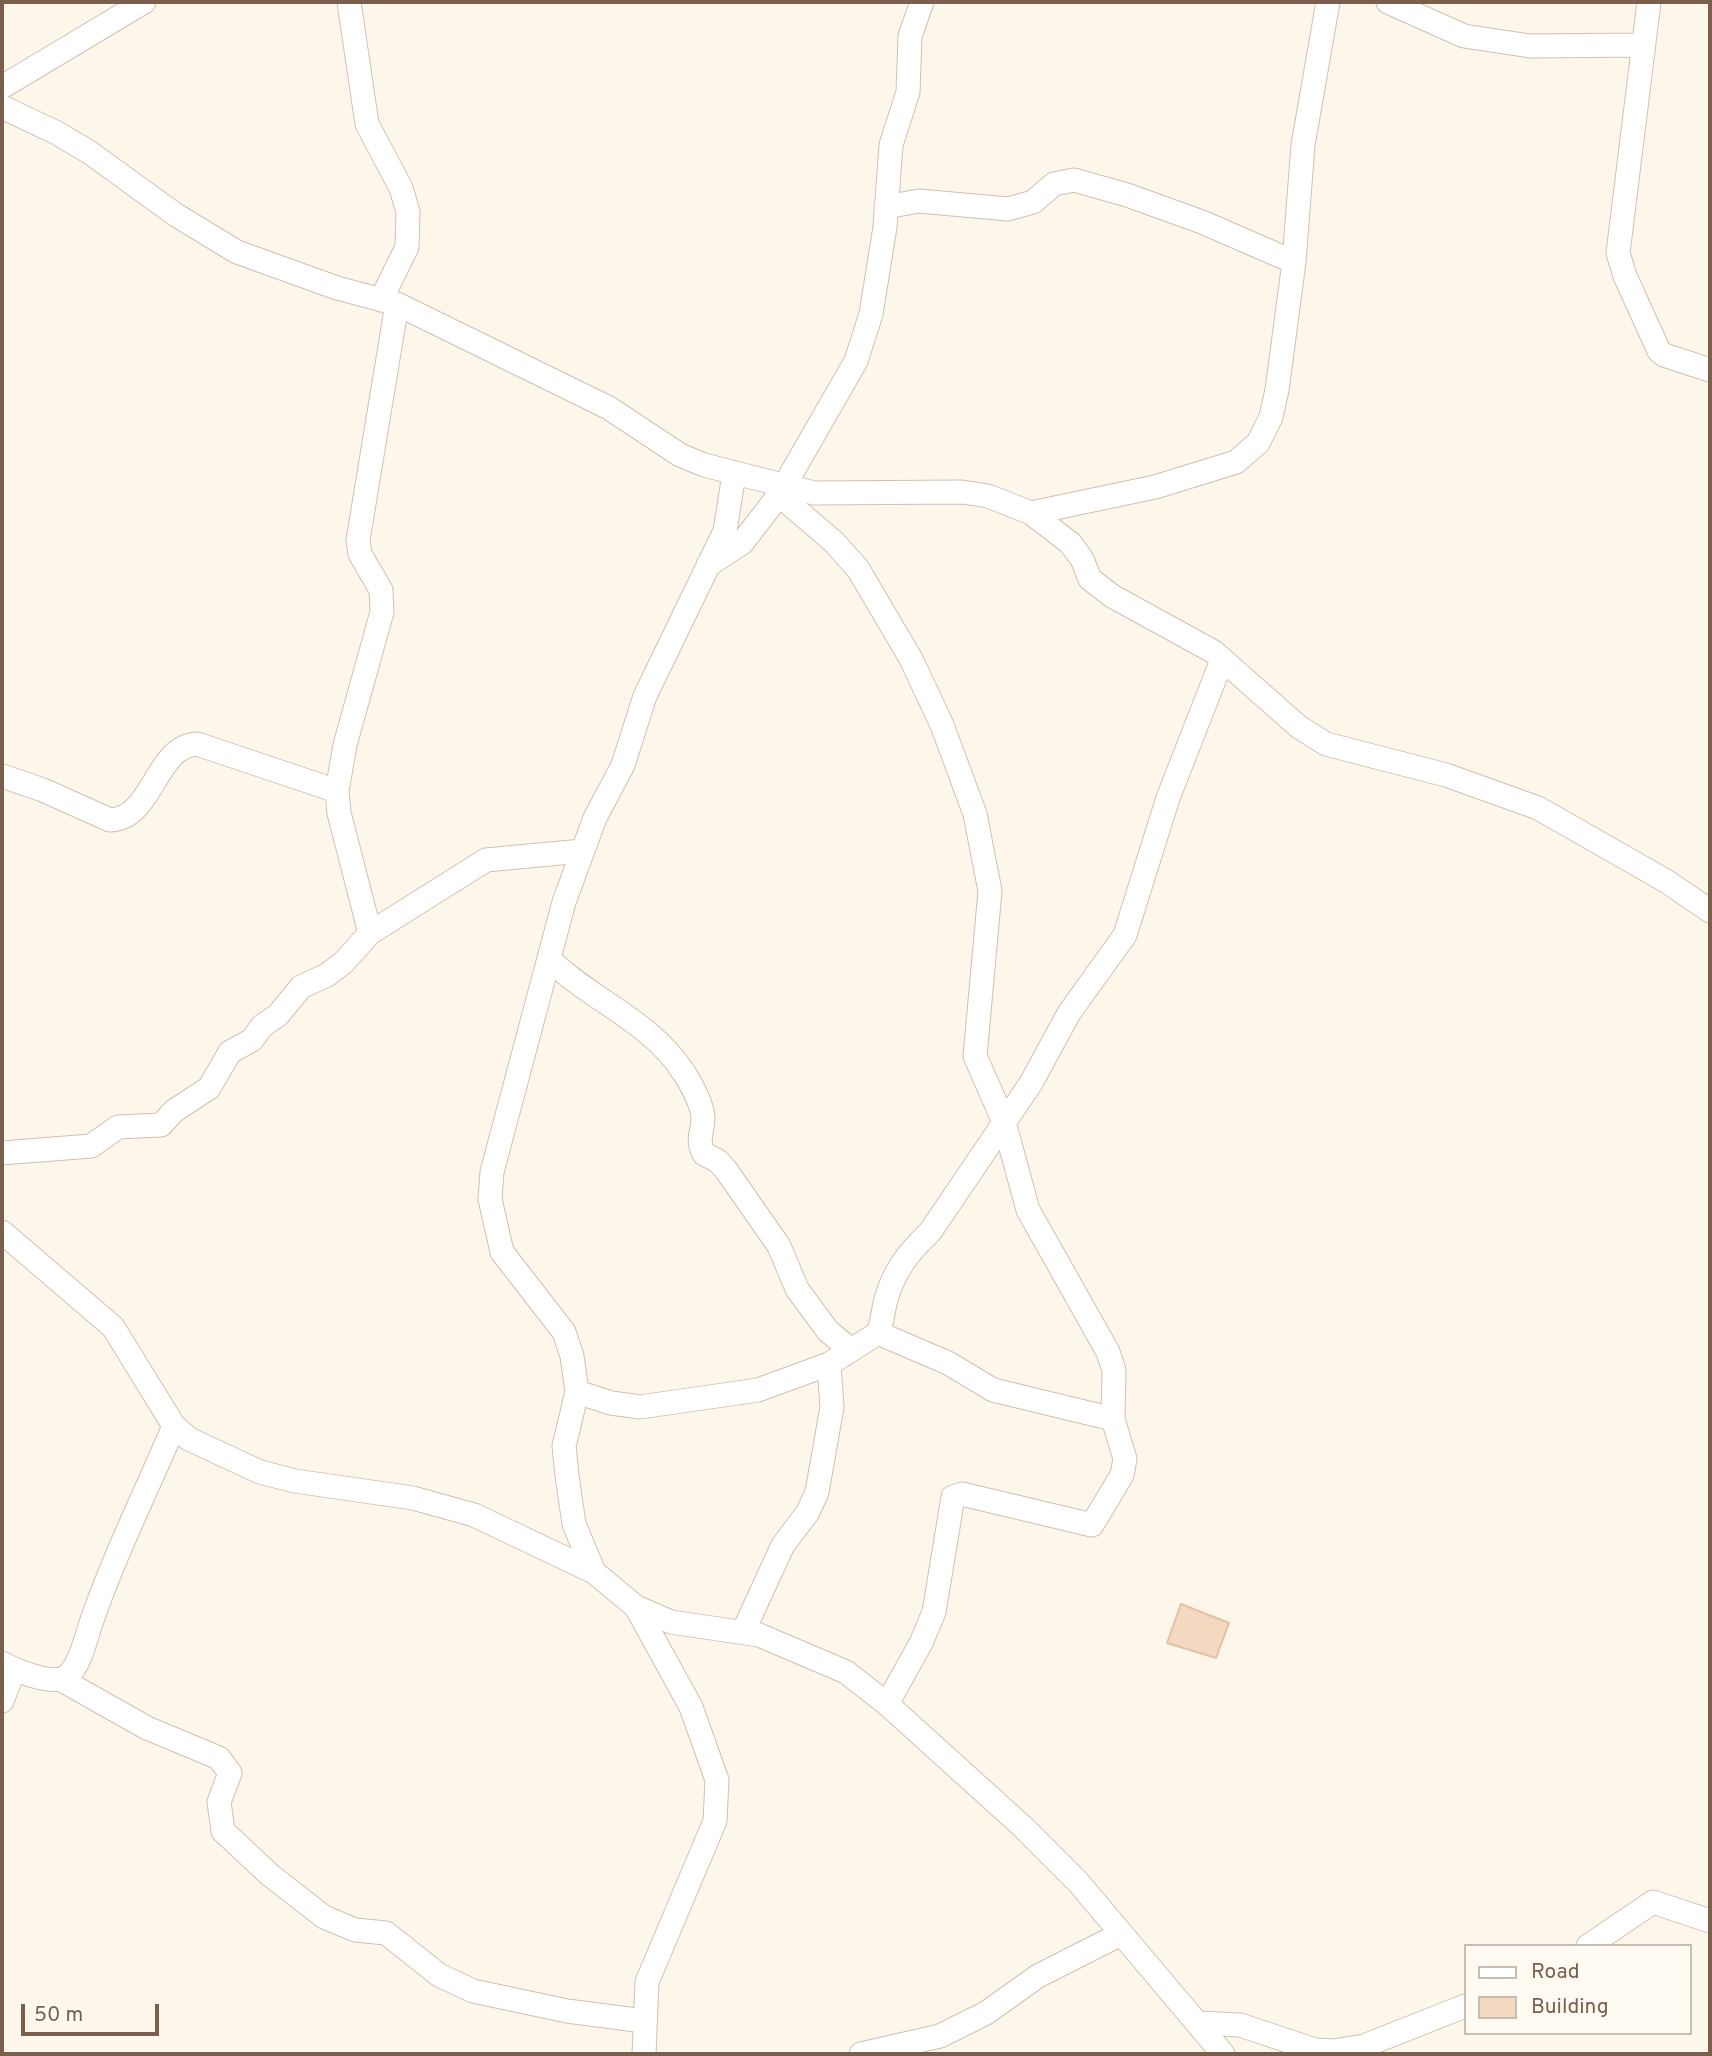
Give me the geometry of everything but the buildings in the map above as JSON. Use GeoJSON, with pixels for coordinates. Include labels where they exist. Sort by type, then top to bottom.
{"type":"FeatureCollection","features":[{"type":"Feature","properties":{"kind":"street"},"geometry":{"type":"LineString","coordinates":[[2,87],[144,2]]}},
{"type":"Feature","properties":{"kind":"street"},"geometry":{"type":"LineString","coordinates":[[349,2],[367,124],[401,188],[408,212],[407,247],[389,302],[359,540],[360,554],[381,590],[382,612],[345,745],[337,791],[339,813],[370,933]]}},
{"type":"Feature","properties":{"kind":"street"},"geometry":{"type":"LineString","coordinates":[[708,565],[742,543],[781,491],[856,361],[871,314],[886,206],[891,145],[908,92],[910,36],[922,2]]}},
{"type":"Feature","properties":{"kind":"street"},"geometry":{"type":"LineString","coordinates":[[1031,513],[1155,486],[1236,462],[1258,443],[1274,403],[1294,262],[1303,145],[1328,2]]}},
{"type":"Feature","properties":{"kind":"street"},"geometry":{"type":"LineString","coordinates":[[1388,2],[1443,28],[1477,38],[1530,46],[1643,45]]}},
{"type":"Feature","properties":{"kind":"street"},"geometry":{"type":"LineString","coordinates":[[1648,2],[1618,253],[1625,276],[1659,351],[1710,370]]}},
{"type":"Feature","properties":{"kind":"street"},"geometry":{"type":"LineString","coordinates":[[2,107],[68,139],[176,215],[237,251],[337,288],[389,302],[609,408],[680,456],[781,491],[962,492],[988,496],[1031,513],[1070,543],[1082,559],[1090,579],[1112,596],[1196,640],[1223,660],[1298,726],[1326,744],[1446,775],[1538,808],[1665,881],[1710,911]]}},
{"type":"Feature","properties":{"kind":"street"},"geometry":{"type":"LineString","coordinates":[[886,206],[919,201],[1008,209],[1033,202],[1054,184],[1074,180],[1127,195],[1202,222],[1294,262]]}},
{"type":"Feature","properties":{"kind":"street"},"geometry":{"type":"LineString","coordinates":[[594,1572],[574,1524],[567,1476],[564,1446],[577,1392],[572,1356],[564,1332],[502,1252],[490,1199],[492,1172],[549,959],[582,850],[595,818],[623,765],[645,696],[667,646],[725,531],[734,474]]}},
{"type":"Feature","properties":{"kind":"street"},"geometry":{"type":"LineString","coordinates":[[781,491],[858,569],[880,603],[942,726],[975,814],[990,891],[975,1056],[979,1071],[1004,1122],[1028,1210],[1108,1352],[1114,1370],[1113,1419],[1125,1459],[1122,1475],[1092,1525],[962,1494],[953,1497],[934,1612],[922,1643],[887,1704]]}},
{"type":"Feature","properties":{"kind":"street"},"geometry":{"type":"LineString","coordinates":[[577,1392],[611,1403],[640,1407],[758,1390],[829,1364],[878,1333],[886,1298],[897,1271],[910,1250],[930,1233],[1031,1083],[1069,1013],[1125,935],[1168,798],[1223,660]]}},
{"type":"Feature","properties":{"kind":"street"},"geometry":{"type":"LineString","coordinates":[[2,776],[43,790],[110,820],[117,820],[143,800],[173,757],[184,747],[197,744],[337,791]]}},
{"type":"Feature","properties":{"kind":"street"},"geometry":{"type":"LineString","coordinates":[[2,1153],[91,1146],[118,1127],[161,1125],[174,1111],[209,1088],[230,1052],[253,1040],[262,1026],[278,1016],[301,987],[327,975],[343,963],[370,933],[486,860],[582,850]]}},
{"type":"Feature","properties":{"kind":"street"},"geometry":{"type":"LineString","coordinates":[[549,959],[588,994],[638,1022],[685,1074],[703,1115],[698,1139],[704,1154],[718,1161],[726,1170],[779,1246],[797,1289],[828,1331],[851,1350]]}},
{"type":"Feature","properties":{"kind":"street"},"geometry":{"type":"LineString","coordinates":[[2,1232],[113,1327],[174,1426],[189,1439],[260,1472],[295,1481],[413,1498],[474,1515],[594,1572],[636,1607],[671,1622],[759,1635],[846,1672],[887,1704],[1023,1827],[1078,1882],[1223,2054]]}},
{"type":"Feature","properties":{"kind":"street"},"geometry":{"type":"LineString","coordinates":[[878,1333],[948,1363],[993,1390],[1113,1419]]}},
{"type":"Feature","properties":{"kind":"street"},"geometry":{"type":"LineString","coordinates":[[743,1633],[783,1545],[808,1512],[817,1492],[832,1407],[829,1364]]}},
{"type":"Feature","properties":{"kind":"street"},"geometry":{"type":"LineString","coordinates":[[60,1679],[66,1678],[75,1667],[98,1601],[174,1426]]}},
{"type":"Feature","properties":{"kind":"street"},"geometry":{"type":"LineString","coordinates":[[636,1607],[691,1707],[717,1780],[715,1821],[685,1899],[653,1963],[647,1982],[643,2054]]}},
{"type":"Feature","properties":{"kind":"street"},"geometry":{"type":"LineString","coordinates":[[2,1702],[8,1667],[60,1679],[147,1728],[219,1758],[230,1773],[219,1802],[223,1831],[270,1875],[324,1917],[355,1930],[386,1933],[439,1975],[473,1991],[567,2011],[644,2021]]}},
{"type":"Feature","properties":{"kind":"street"},"geometry":{"type":"LineString","coordinates":[[1591,1944],[1653,1902],[1710,1921]]}},
{"type":"Feature","properties":{"kind":"street"},"geometry":{"type":"LineString","coordinates":[[861,2054],[940,2036],[986,2013],[1038,1976],[1121,1934]]}},
{"type":"Feature","properties":{"kind":"street"},"geometry":{"type":"LineString","coordinates":[[1199,2023],[1240,2025],[1315,2050],[1373,2050],[1464,2006]]}}]}
